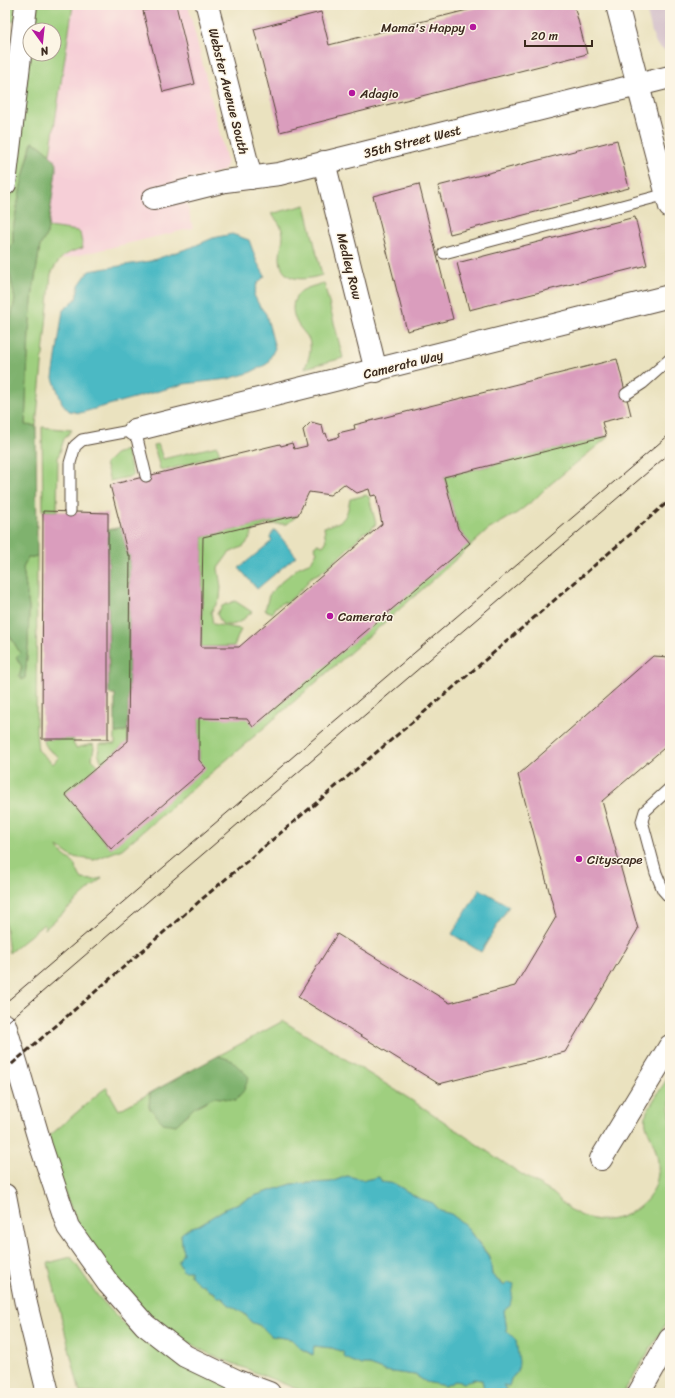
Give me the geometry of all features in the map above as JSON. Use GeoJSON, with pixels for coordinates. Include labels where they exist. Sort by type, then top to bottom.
{"type":"FeatureCollection","features":[{"type":"Feature","properties":{"kind":"main road"},"geometry":{"type":"LineString","coordinates":[[5,184],[26,5]]}},
{"type":"Feature","properties":{"kind":"main road","name":"Webster Avenue South"},"geometry":{"type":"LineString","coordinates":[[207,5],[250,178]]}},
{"type":"Feature","properties":{"kind":"main road"},"geometry":{"type":"LineString","coordinates":[[617,5],[637,85],[669,200]]}},
{"type":"Feature","properties":{"kind":"main road","name":"35th Street West"},"geometry":{"type":"LineString","coordinates":[[153,199],[225,181],[279,174],[670,77]]}},
{"type":"Feature","properties":{"kind":"main road","name":"Medley Row"},"geometry":{"type":"LineString","coordinates":[[324,162],[376,370]]}},
{"type":"Feature","properties":{"kind":"main road","name":"Camerata Way"},"geometry":{"type":"LineString","coordinates":[[135,430],[670,296]]}},
{"type":"Feature","properties":{"kind":"main road"},"geometry":{"type":"LineString","coordinates":[[5,1025],[41,1146],[68,1227],[108,1283],[145,1326],[185,1356],[236,1381],[269,1393]]}},
{"type":"Feature","properties":{"kind":"main road"},"geometry":{"type":"LineString","coordinates":[[601,1159],[670,1046]]}},
{"type":"Feature","properties":{"kind":"main road"},"geometry":{"type":"LineString","coordinates":[[5,1195],[26,1304],[48,1393]]}},
{"type":"Feature","properties":{"kind":"main road"},"geometry":{"type":"LineString","coordinates":[[639,1393],[670,1338]]}},
{"type":"Feature","properties":{"kind":"main road"},"geometry":{"type":"LineString","coordinates":[[653,1393],[670,1363]]}},
{"type":"Feature","properties":{"kind":"lane"},"geometry":{"type":"LineString","coordinates":[[444,253],[669,200]]}},
{"type":"Feature","properties":{"kind":"lane"},"geometry":{"type":"LineString","coordinates":[[626,394],[643,383],[670,359]]}},
{"type":"Feature","properties":{"kind":"lane"},"geometry":{"type":"LineString","coordinates":[[70,512],[70,463],[75,446],[82,440],[135,430],[146,476]]}},
{"type":"Feature","properties":{"kind":"lane"},"geometry":{"type":"LineString","coordinates":[[670,788],[645,811],[642,821],[656,873],[664,890],[670,898]]}},
{"type":"Feature","properties":{"kind":"shaded area"},"geometry":{"type":"Polygon","coordinates":[[[73,5],[188,5],[227,162],[223,171],[181,182],[193,228],[33,266],[73,5]]]}},
{"type":"Feature","properties":{"kind":"shaded area"},"geometry":{"type":"Polygon","coordinates":[[[645,5],[670,5],[670,51],[664,50],[658,46],[654,40],[645,5]]]}},
{"type":"Feature","properties":{"kind":"green space"},"geometry":{"type":"Polygon","coordinates":[[[8,5],[18,5],[16,20],[7,23],[8,5]]]}},
{"type":"Feature","properties":{"kind":"green space"},"geometry":{"type":"Polygon","coordinates":[[[37,5],[73,5],[50,154],[39,145],[32,142],[21,186],[13,229],[13,243],[6,257],[5,263],[5,235],[29,62],[62,62],[62,22],[35,22],[37,5]]]}},
{"type":"Feature","properties":{"kind":"green space"},"geometry":{"type":"Polygon","coordinates":[[[32,142],[46,151],[57,164],[47,234],[40,246],[29,331],[25,425],[36,426],[37,556],[28,558],[23,568],[29,608],[25,678],[22,680],[19,676],[22,667],[16,657],[20,653],[6,629],[5,618],[5,364],[7,361],[5,333],[8,330],[15,300],[10,274],[6,273],[5,270],[6,257],[13,243],[13,229],[21,186],[32,142]]]}},
{"type":"Feature","properties":{"kind":"green space"},"geometry":{"type":"Polygon","coordinates":[[[305,205],[322,275],[301,279],[289,276],[284,272],[280,257],[283,238],[282,229],[271,214],[305,205]]]}},
{"type":"Feature","properties":{"kind":"green space"},"geometry":{"type":"Polygon","coordinates":[[[48,227],[78,231],[80,233],[83,248],[64,256],[57,263],[51,274],[36,426],[25,426],[29,331],[33,291],[40,246],[47,234],[48,227]]]}},
{"type":"Feature","properties":{"kind":"green space"},"geometry":{"type":"Polygon","coordinates":[[[5,273],[10,273],[15,300],[8,330],[5,333],[5,273]]]}},
{"type":"Feature","properties":{"kind":"green space"},"geometry":{"type":"Polygon","coordinates":[[[324,283],[343,358],[305,368],[310,353],[310,344],[307,336],[294,317],[294,302],[299,293],[303,290],[324,283]]]}},
{"type":"Feature","properties":{"kind":"green space"},"geometry":{"type":"Polygon","coordinates":[[[42,427],[72,430],[64,439],[58,458],[57,511],[43,511],[42,427]]]}},
{"type":"Feature","properties":{"kind":"green space"},"geometry":{"type":"Polygon","coordinates":[[[606,436],[608,437],[517,513],[488,530],[258,733],[122,849],[94,860],[72,857],[58,847],[59,850],[74,864],[82,879],[93,880],[102,878],[45,929],[44,924],[9,953],[5,921],[5,624],[6,629],[21,657],[22,662],[19,676],[25,678],[29,608],[23,568],[28,558],[37,556],[36,731],[38,750],[53,764],[59,757],[48,749],[42,739],[73,739],[73,743],[76,748],[93,744],[94,748],[92,759],[99,766],[65,794],[111,849],[199,760],[199,718],[470,543],[458,529],[444,477],[606,436]]]}},
{"type":"Feature","properties":{"kind":"green space"},"geometry":{"type":"Polygon","coordinates":[[[158,444],[163,459],[217,446],[220,454],[167,470],[160,469],[154,445],[158,444]]]}},
{"type":"Feature","properties":{"kind":"green space"},"geometry":{"type":"Polygon","coordinates":[[[126,450],[133,476],[110,481],[105,464],[115,454],[126,450]]]}},
{"type":"Feature","properties":{"kind":"green space"},"geometry":{"type":"Polygon","coordinates":[[[366,495],[369,497],[376,524],[369,531],[364,532],[338,558],[320,573],[311,577],[305,586],[286,604],[284,602],[274,608],[273,613],[265,610],[269,595],[281,582],[299,567],[311,562],[317,552],[314,546],[318,544],[323,546],[326,542],[324,527],[343,519],[347,512],[350,499],[366,495]]]}},
{"type":"Feature","properties":{"kind":"green space"},"geometry":{"type":"Polygon","coordinates":[[[298,515],[287,524],[268,524],[253,531],[249,540],[244,546],[229,553],[218,568],[221,587],[220,599],[211,612],[213,624],[241,629],[234,646],[201,647],[203,537],[298,515]]]}},
{"type":"Feature","properties":{"kind":"green space"},"geometry":{"type":"Polygon","coordinates":[[[121,527],[128,555],[130,555],[128,729],[124,732],[115,733],[115,694],[109,694],[108,530],[121,527]]]}},
{"type":"Feature","properties":{"kind":"green space"},"geometry":{"type":"Polygon","coordinates":[[[235,601],[252,612],[235,624],[222,624],[217,614],[222,606],[235,601]]]}},
{"type":"Feature","properties":{"kind":"green space"},"geometry":{"type":"Polygon","coordinates":[[[128,729],[128,741],[102,763],[98,753],[100,744],[115,744],[115,733],[124,732],[128,729]]]}},
{"type":"Feature","properties":{"kind":"green space"},"geometry":{"type":"Polygon","coordinates":[[[283,1021],[430,1112],[553,1194],[572,1211],[593,1219],[608,1220],[624,1216],[644,1203],[653,1191],[656,1184],[658,1163],[653,1142],[647,1127],[646,1116],[647,1111],[670,1074],[670,1317],[623,1393],[505,1393],[506,1389],[503,1385],[509,1386],[511,1379],[518,1371],[516,1340],[507,1331],[504,1310],[505,1286],[492,1275],[490,1257],[464,1224],[451,1214],[440,1211],[433,1203],[418,1198],[395,1184],[382,1182],[379,1177],[365,1180],[347,1176],[331,1182],[292,1184],[257,1195],[225,1209],[199,1225],[189,1228],[181,1234],[183,1253],[190,1271],[208,1290],[222,1297],[228,1304],[245,1314],[251,1322],[261,1326],[271,1336],[291,1339],[300,1348],[312,1355],[314,1346],[332,1348],[343,1352],[361,1365],[369,1365],[385,1371],[415,1375],[426,1382],[445,1386],[455,1381],[465,1383],[474,1379],[482,1380],[485,1393],[307,1393],[209,1354],[186,1341],[146,1312],[124,1292],[82,1232],[66,1197],[47,1138],[106,1087],[119,1110],[150,1093],[149,1108],[176,1125],[195,1107],[214,1097],[236,1100],[231,1060],[218,1056],[283,1021]]]}},
{"type":"Feature","properties":{"kind":"green space"},"geometry":{"type":"Polygon","coordinates":[[[218,1056],[231,1060],[249,1077],[244,1090],[236,1100],[214,1097],[195,1107],[176,1125],[163,1123],[149,1107],[150,1093],[218,1056]]]}},
{"type":"Feature","properties":{"kind":"green space"},"geometry":{"type":"Polygon","coordinates":[[[71,1257],[98,1296],[121,1321],[140,1338],[177,1362],[243,1393],[80,1393],[48,1263],[71,1257]]]}},
{"type":"Feature","properties":{"kind":"water"},"geometry":{"type":"Polygon","coordinates":[[[232,234],[249,240],[257,262],[265,276],[257,284],[254,295],[266,314],[275,348],[267,364],[249,373],[228,379],[184,384],[80,413],[69,411],[62,403],[53,378],[63,310],[76,299],[79,285],[89,271],[150,261],[192,247],[213,238],[232,234]]]}},
{"type":"Feature","properties":{"kind":"water"},"geometry":{"type":"Polygon","coordinates":[[[275,530],[296,556],[257,589],[239,568],[272,541],[270,536],[275,530]]]}},
{"type":"Feature","properties":{"kind":"water"},"geometry":{"type":"Polygon","coordinates":[[[480,889],[509,906],[481,952],[452,934],[480,889]]]}},
{"type":"Feature","properties":{"kind":"water"},"geometry":{"type":"Polygon","coordinates":[[[347,1176],[365,1180],[379,1177],[382,1182],[395,1184],[418,1198],[433,1203],[440,1211],[451,1214],[464,1224],[490,1258],[492,1275],[504,1286],[508,1282],[514,1284],[510,1306],[504,1310],[507,1331],[516,1340],[519,1362],[518,1371],[511,1379],[509,1386],[503,1385],[506,1389],[505,1393],[485,1393],[482,1380],[474,1379],[465,1383],[455,1381],[445,1386],[426,1382],[415,1375],[385,1371],[369,1365],[361,1365],[345,1358],[343,1352],[332,1348],[314,1346],[313,1355],[300,1348],[291,1339],[271,1336],[261,1326],[251,1322],[245,1314],[228,1304],[222,1297],[217,1297],[215,1293],[208,1290],[204,1285],[199,1284],[190,1275],[190,1271],[183,1271],[178,1262],[183,1253],[181,1234],[189,1228],[199,1225],[225,1209],[257,1195],[292,1184],[331,1182],[347,1176]]]}},
{"type":"Feature","properties":{"kind":"building"},"geometry":{"type":"Polygon","coordinates":[[[167,5],[176,5],[195,84],[163,92],[143,11],[167,5]]]}},
{"type":"Feature","properties":{"kind":"building","name":"Adagio"},"geometry":{"type":"Polygon","coordinates":[[[487,5],[574,5],[587,54],[280,132],[254,29],[321,12],[329,45],[487,5]]]}},
{"type":"Feature","properties":{"kind":"building"},"geometry":{"type":"Polygon","coordinates":[[[617,140],[629,188],[450,234],[438,186],[617,140]]]}},
{"type":"Feature","properties":{"kind":"building"},"geometry":{"type":"Polygon","coordinates":[[[419,184],[453,319],[407,331],[373,196],[419,184]]]}},
{"type":"Feature","properties":{"kind":"building"},"geometry":{"type":"Polygon","coordinates":[[[635,217],[647,265],[469,310],[457,263],[635,217]]]}},
{"type":"Feature","properties":{"kind":"building","name":"Camerata"},"geometry":{"type":"Polygon","coordinates":[[[617,359],[631,415],[602,422],[606,436],[444,477],[458,529],[470,543],[253,727],[247,719],[199,718],[199,760],[206,768],[111,849],[65,794],[128,741],[130,555],[128,555],[110,485],[280,444],[281,446],[292,443],[294,449],[307,446],[303,430],[311,422],[322,425],[324,434],[326,433],[328,440],[339,437],[338,433],[355,429],[354,425],[617,359]],[[344,484],[330,495],[309,492],[298,515],[203,537],[201,647],[239,647],[382,524],[376,495],[371,496],[369,489],[357,493],[344,484]]]}},
{"type":"Feature","properties":{"kind":"building"},"geometry":{"type":"Polygon","coordinates":[[[43,511],[108,513],[108,739],[42,739],[43,511]]]}},
{"type":"Feature","properties":{"kind":"building","name":"Cityscape"},"geometry":{"type":"Polygon","coordinates":[[[653,656],[670,657],[670,743],[602,801],[638,929],[565,1052],[439,1084],[298,997],[337,934],[450,1003],[515,986],[556,917],[518,775],[653,656]]]}},
{"type":"Feature","properties":{"kind":"tram line"},"geometry":{"type":"LineString","coordinates":[[5,1003],[670,434]]}},
{"type":"Feature","properties":{"kind":"tram line"},"geometry":{"type":"LineString","coordinates":[[5,1024],[670,453]]}},
{"type":"Feature","properties":{"kind":"railway"},"geometry":{"type":"LineString","coordinates":[[5,1070],[202,899],[447,693],[670,500]]}},
{"type":"Feature","properties":{"kind":"place","name":"Mama's Happy"},"geometry":{"type":"Point","coordinates":[473,27]}},
{"type":"Feature","properties":{"kind":"place","name":"Adagio"},"geometry":{"type":"Point","coordinates":[352,93]}},
{"type":"Feature","properties":{"kind":"place","name":"Camerata"},"geometry":{"type":"Point","coordinates":[330,616]}},
{"type":"Feature","properties":{"kind":"place","name":"Cityscape"},"geometry":{"type":"Point","coordinates":[579,859]}}]}
